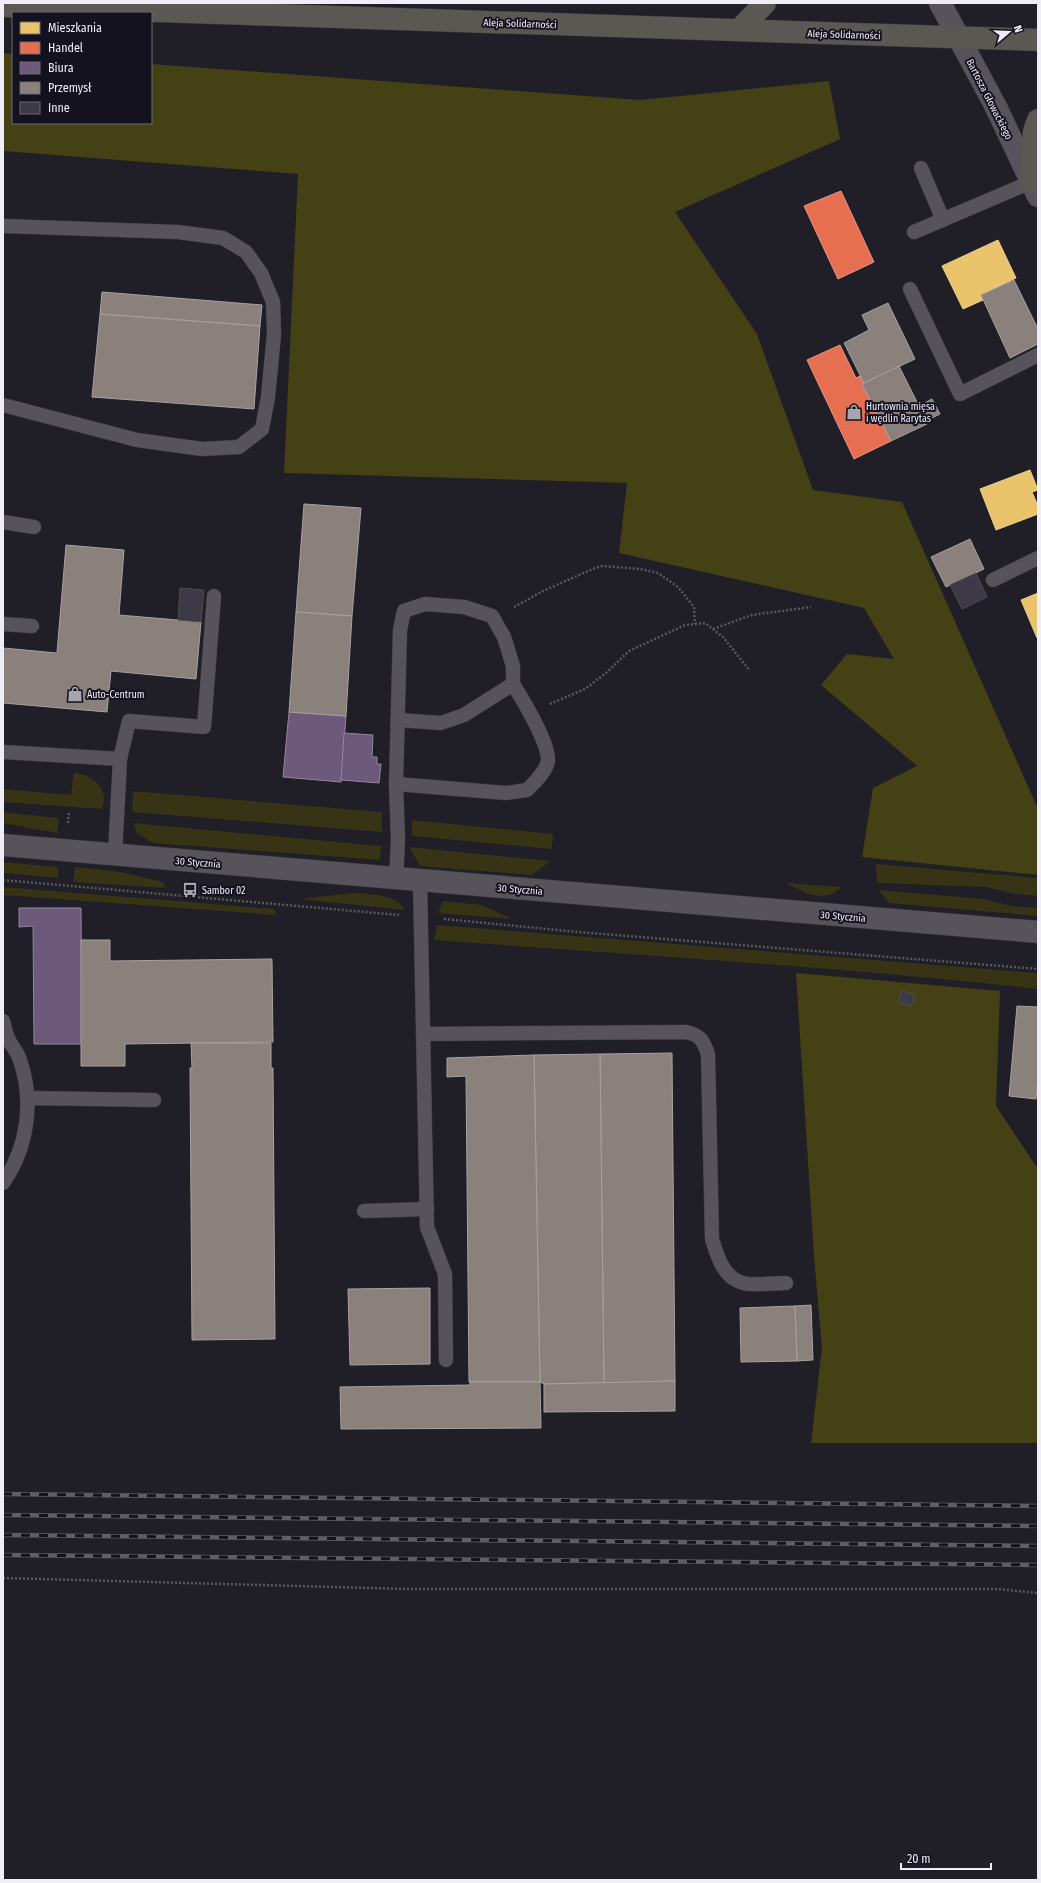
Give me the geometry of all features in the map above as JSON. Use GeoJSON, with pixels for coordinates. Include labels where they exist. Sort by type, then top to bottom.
{"type":"FeatureCollection","features":[{"type":"Feature","properties":{"kind":"main road"},"geometry":{"type":"LineString","coordinates":[[740,30],[765,3]]}},
{"type":"Feature","properties":{"kind":"main road","name":"Aleja Solidarności"},"geometry":{"type":"LineString","coordinates":[[3,6],[1038,40]]}},
{"type":"Feature","properties":{"kind":"main road"},"geometry":{"type":"LineString","coordinates":[[1035,189],[1034,132],[1038,120]]}},
{"type":"Feature","properties":{"kind":"street","name":"Bartosza Głowackiego"},"geometry":{"type":"LineString","coordinates":[[940,3],[996,107],[1035,189]]}},
{"type":"Feature","properties":{"kind":"street","name":"30 Stycznia"},"geometry":{"type":"LineString","coordinates":[[3,845],[1038,932]]}},
{"type":"Feature","properties":{"kind":"lane"},"geometry":{"type":"LineString","coordinates":[[920,168],[943,220]]}},
{"type":"Feature","properties":{"kind":"lane"},"geometry":{"type":"LineString","coordinates":[[914,232],[943,220],[1035,189]]}},
{"type":"Feature","properties":{"kind":"lane"},"geometry":{"type":"LineString","coordinates":[[3,226],[178,232],[223,238],[246,252],[261,273],[273,302],[274,334],[268,396],[262,429],[239,447],[202,449],[137,440],[3,405]]}},
{"type":"Feature","properties":{"kind":"lane"},"geometry":{"type":"LineString","coordinates":[[910,289],[960,394],[1038,356]]}},
{"type":"Feature","properties":{"kind":"lane"},"geometry":{"type":"LineString","coordinates":[[3,522],[34,527]]}},
{"type":"Feature","properties":{"kind":"lane"},"geometry":{"type":"LineString","coordinates":[[993,580],[1038,558]]}},
{"type":"Feature","properties":{"kind":"lane"},"geometry":{"type":"LineString","coordinates":[[115,855],[120,759],[129,721],[204,727],[214,596]]}},
{"type":"Feature","properties":{"kind":"lane"},"geometry":{"type":"LineString","coordinates":[[396,784],[506,792],[527,790],[540,777],[548,761],[542,739],[514,684],[513,666],[504,637],[492,616],[464,607],[425,604],[404,611],[400,630],[396,784],[398,840],[396,878]]}},
{"type":"Feature","properties":{"kind":"lane"},"geometry":{"type":"LineString","coordinates":[[3,624],[32,626]]}},
{"type":"Feature","properties":{"kind":"lane"},"geometry":{"type":"LineString","coordinates":[[398,720],[441,723],[464,715],[514,684]]}},
{"type":"Feature","properties":{"kind":"lane"},"geometry":{"type":"LineString","coordinates":[[3,752],[120,759]]}},
{"type":"Feature","properties":{"kind":"lane"},"geometry":{"type":"LineString","coordinates":[[420,881],[422,917],[427,1227],[445,1274],[446,1360]]}},
{"type":"Feature","properties":{"kind":"lane"},"geometry":{"type":"LineString","coordinates":[[3,1021],[9,1041],[20,1059],[27,1098],[26,1129],[19,1152],[3,1183]]}},
{"type":"Feature","properties":{"kind":"lane"},"geometry":{"type":"LineString","coordinates":[[423,1034],[686,1032],[696,1034],[704,1044],[708,1054],[712,1239],[719,1261],[727,1273],[742,1283],[786,1283]]}},
{"type":"Feature","properties":{"kind":"lane"},"geometry":{"type":"LineString","coordinates":[[27,1098],[154,1100]]}},
{"type":"Feature","properties":{"kind":"lane"},"geometry":{"type":"LineString","coordinates":[[364,1211],[427,1209]]}},
{"type":"Feature","properties":{"kind":"path"},"geometry":{"type":"LineString","coordinates":[[493,619],[543,591],[602,566],[640,569],[658,573],[678,587],[694,607],[695,624]]}},
{"type":"Feature","properties":{"kind":"path"},"geometry":{"type":"LineString","coordinates":[[713,629],[752,615],[811,607]]}},
{"type":"Feature","properties":{"kind":"path"},"geometry":{"type":"LineString","coordinates":[[529,712],[585,689],[606,673],[629,650],[685,625],[704,623],[713,629],[723,637],[750,671]]}},
{"type":"Feature","properties":{"kind":"path"},"geometry":{"type":"LineString","coordinates":[[3,880],[578,932],[1038,969]]}},
{"type":"Feature","properties":{"kind":"path"},"geometry":{"type":"LineString","coordinates":[[3,1578],[408,1589],[997,1589],[1038,1593]]}},
{"type":"Feature","properties":{"kind":"shaded area"},"geometry":{"type":"Polygon","coordinates":[[[3,53],[12,54],[12,124],[152,124],[152,64],[640,100],[829,81],[840,139],[675,212],[757,334],[813,490],[902,502],[1038,809],[1038,875],[862,857],[873,788],[917,766],[821,685],[847,654],[894,659],[864,608],[619,553],[627,483],[284,473],[298,174],[3,151],[3,53]]]}},
{"type":"Feature","properties":{"kind":"shaded area"},"geometry":{"type":"Polygon","coordinates":[[[74,773],[79,773],[89,777],[97,783],[103,792],[104,797],[102,809],[3,802],[3,789],[71,795],[74,773]]]}},
{"type":"Feature","properties":{"kind":"shaded area"},"geometry":{"type":"Polygon","coordinates":[[[133,791],[382,812],[382,832],[132,812],[133,791]]]}},
{"type":"Feature","properties":{"kind":"shaded area"},"geometry":{"type":"Polygon","coordinates":[[[3,812],[57,818],[59,821],[57,833],[3,823],[3,812]]]}},
{"type":"Feature","properties":{"kind":"shaded area"},"geometry":{"type":"Polygon","coordinates":[[[412,820],[553,834],[552,849],[412,836],[412,820]]]}},
{"type":"Feature","properties":{"kind":"shaded area"},"geometry":{"type":"Polygon","coordinates":[[[133,823],[381,846],[380,860],[153,843],[137,833],[133,823]]]}},
{"type":"Feature","properties":{"kind":"shaded area"},"geometry":{"type":"Polygon","coordinates":[[[409,847],[551,861],[532,875],[420,866],[409,847]]]}},
{"type":"Feature","properties":{"kind":"shaded area"},"geometry":{"type":"Polygon","coordinates":[[[3,862],[58,867],[58,878],[3,873],[3,862]]]}},
{"type":"Feature","properties":{"kind":"shaded area"},"geometry":{"type":"Polygon","coordinates":[[[876,864],[1038,878],[1038,896],[1015,894],[986,887],[877,883],[876,864]]]}},
{"type":"Feature","properties":{"kind":"shaded area"},"geometry":{"type":"Polygon","coordinates":[[[75,867],[121,872],[163,882],[165,888],[73,882],[75,867]]]}},
{"type":"Feature","properties":{"kind":"shaded area"},"geometry":{"type":"Polygon","coordinates":[[[786,883],[841,887],[828,895],[821,896],[807,893],[786,883]]]}},
{"type":"Feature","properties":{"kind":"shaded area"},"geometry":{"type":"Polygon","coordinates":[[[3,887],[274,909],[276,915],[3,895],[3,887]]]}},
{"type":"Feature","properties":{"kind":"shaded area"},"geometry":{"type":"Polygon","coordinates":[[[878,890],[984,899],[1011,906],[1038,908],[1038,916],[889,903],[878,890]]]}},
{"type":"Feature","properties":{"kind":"shaded area"},"geometry":{"type":"Polygon","coordinates":[[[355,893],[383,896],[395,900],[401,904],[405,910],[299,899],[355,893]]]}},
{"type":"Feature","properties":{"kind":"shaded area"},"geometry":{"type":"Polygon","coordinates":[[[443,901],[482,905],[512,919],[438,913],[443,901]]]}},
{"type":"Feature","properties":{"kind":"shaded area"},"geometry":{"type":"Polygon","coordinates":[[[437,925],[1038,973],[1038,989],[887,974],[434,940],[437,925]]]}},
{"type":"Feature","properties":{"kind":"shaded area"},"geometry":{"type":"Polygon","coordinates":[[[796,973],[1000,991],[996,1106],[1038,1169],[1038,1443],[811,1443],[822,1348],[814,1256],[796,973]]]}},
{"type":"Feature","properties":{"kind":"building: Mieszkania"},"geometry":{"type":"Polygon","coordinates":[[[998,240],[1016,278],[981,295],[983,300],[963,309],[942,266],[998,240]]]}},
{"type":"Feature","properties":{"kind":"building: Mieszkania"},"geometry":{"type":"Polygon","coordinates":[[[1030,470],[1038,490],[1032,492],[1038,506],[1038,514],[996,530],[980,489],[1030,470]]]}},
{"type":"Feature","properties":{"kind":"building: Mieszkania"},"geometry":{"type":"Polygon","coordinates":[[[1038,593],[1038,638],[1037,638],[1021,600],[1038,593]]]}},
{"type":"Feature","properties":{"kind":"building: Handel"},"geometry":{"type":"Polygon","coordinates":[[[841,191],[874,262],[838,279],[804,206],[841,191]]]}},
{"type":"Feature","properties":{"kind":"building: Handel","name":"Hurtownia mięsa i wędlin Rarytas"},"geometry":{"type":"Polygon","coordinates":[[[840,345],[856,378],[860,376],[864,383],[862,384],[891,441],[854,459],[807,360],[840,345]]]}},
{"type":"Feature","properties":{"kind":"building: Biura"},"geometry":{"type":"Polygon","coordinates":[[[289,712],[346,716],[341,782],[283,777],[289,712]]]}},
{"type":"Feature","properties":{"kind":"building: Biura"},"geometry":{"type":"Polygon","coordinates":[[[344,733],[373,735],[372,757],[377,757],[377,764],[381,764],[379,783],[341,780],[344,733]]]}},
{"type":"Feature","properties":{"kind":"building: Biura"},"geometry":{"type":"Polygon","coordinates":[[[19,908],[81,908],[82,1044],[34,1044],[33,926],[19,927],[19,908]]]}},
{"type":"Feature","properties":{"kind":"building: Przemysł"},"geometry":{"type":"Polygon","coordinates":[[[1014,280],[1038,329],[1038,344],[1010,358],[981,295],[1014,280]]]}},
{"type":"Feature","properties":{"kind":"building: Przemysł"},"geometry":{"type":"Polygon","coordinates":[[[102,292],[262,305],[260,326],[100,314],[102,292]]]}},
{"type":"Feature","properties":{"kind":"building: Przemysł"},"geometry":{"type":"Polygon","coordinates":[[[888,303],[915,359],[864,383],[844,343],[869,330],[862,315],[888,303]]]}},
{"type":"Feature","properties":{"kind":"building: Przemysł"},"geometry":{"type":"Polygon","coordinates":[[[100,314],[260,326],[254,409],[92,397],[100,314]]]}},
{"type":"Feature","properties":{"kind":"building: Przemysł"},"geometry":{"type":"Polygon","coordinates":[[[899,366],[919,406],[932,399],[940,414],[926,421],[927,424],[891,441],[862,384],[899,366]]]}},
{"type":"Feature","properties":{"kind":"building: Przemysł"},"geometry":{"type":"Polygon","coordinates":[[[304,504],[361,508],[352,616],[296,612],[304,504]]]}},
{"type":"Feature","properties":{"kind":"building: Przemysł"},"geometry":{"type":"Polygon","coordinates":[[[970,539],[984,569],[946,587],[931,557],[970,539]]]}},
{"type":"Feature","properties":{"kind":"building: Przemysł"},"geometry":{"type":"Polygon","coordinates":[[[66,545],[124,550],[119,615],[201,622],[196,679],[111,671],[107,712],[3,703],[3,648],[57,653],[66,545]]]}},
{"type":"Feature","properties":{"kind":"building: Przemysł"},"geometry":{"type":"Polygon","coordinates":[[[296,612],[352,616],[346,716],[289,712],[296,612]]]}},
{"type":"Feature","properties":{"kind":"building: Przemysł"},"geometry":{"type":"Polygon","coordinates":[[[81,940],[110,940],[110,961],[272,959],[273,1042],[125,1044],[125,1066],[81,1066],[81,940]]]}},
{"type":"Feature","properties":{"kind":"building: Przemysł"},"geometry":{"type":"Polygon","coordinates":[[[1017,1006],[1038,1007],[1038,1078],[1036,1099],[1009,1096],[1017,1006]]]}},
{"type":"Feature","properties":{"kind":"building: Przemysł"},"geometry":{"type":"Polygon","coordinates":[[[191,1043],[271,1043],[271,1068],[273,1068],[275,1339],[192,1340],[191,1043]]]}},
{"type":"Feature","properties":{"kind":"building: Przemysł"},"geometry":{"type":"Polygon","coordinates":[[[672,1053],[675,1381],[604,1383],[600,1054],[672,1053]]]}},
{"type":"Feature","properties":{"kind":"building: Przemysł"},"geometry":{"type":"Polygon","coordinates":[[[600,1054],[604,1383],[544,1384],[540,1382],[534,1055],[600,1054]]]}},
{"type":"Feature","properties":{"kind":"building: Przemysł"},"geometry":{"type":"Polygon","coordinates":[[[534,1055],[540,1382],[469,1382],[466,1076],[447,1077],[447,1058],[534,1055]]]}},
{"type":"Feature","properties":{"kind":"building: Przemysł"},"geometry":{"type":"Polygon","coordinates":[[[430,1288],[430,1364],[350,1365],[348,1289],[430,1288]]]}},
{"type":"Feature","properties":{"kind":"building: Przemysł"},"geometry":{"type":"Polygon","coordinates":[[[811,1305],[813,1360],[797,1361],[795,1306],[811,1305]]]}},
{"type":"Feature","properties":{"kind":"building: Przemysł"},"geometry":{"type":"Polygon","coordinates":[[[795,1306],[797,1361],[741,1362],[740,1308],[795,1306]]]}},
{"type":"Feature","properties":{"kind":"building: Przemysł"},"geometry":{"type":"Polygon","coordinates":[[[675,1381],[675,1411],[544,1412],[544,1384],[675,1381]]]}},
{"type":"Feature","properties":{"kind":"building: Przemysł"},"geometry":{"type":"Polygon","coordinates":[[[470,1382],[540,1382],[541,1428],[341,1429],[340,1387],[470,1385],[470,1382]]]}},
{"type":"Feature","properties":{"kind":"building: Inne"},"geometry":{"type":"Polygon","coordinates":[[[976,573],[987,597],[962,609],[950,585],[976,573]]]}},
{"type":"Feature","properties":{"kind":"building: Inne"},"geometry":{"type":"Polygon","coordinates":[[[180,588],[204,590],[201,622],[178,620],[180,588]]]}},
{"type":"Feature","properties":{"kind":"building: Inne"},"geometry":{"type":"Polygon","coordinates":[[[902,991],[915,995],[911,1006],[898,1002],[902,991]]]}},
{"type":"Feature","properties":{"kind":"railway"},"geometry":{"type":"LineString","coordinates":[[3,1494],[1038,1506]]}},
{"type":"Feature","properties":{"kind":"railway"},"geometry":{"type":"LineString","coordinates":[[3,1515],[1038,1526]]}},
{"type":"Feature","properties":{"kind":"railway"},"geometry":{"type":"LineString","coordinates":[[3,1535],[1038,1546]]}},
{"type":"Feature","properties":{"kind":"railway"},"geometry":{"type":"LineString","coordinates":[[3,1555],[1038,1565]]}},
{"type":"Feature","properties":{"kind":"place","name":"Hurtownia mięsa i wędlin Rarytas"},"geometry":{"type":"Point","coordinates":[854,412]}},
{"type":"Feature","properties":{"kind":"place","name":"Auto-Centrum"},"geometry":{"type":"Point","coordinates":[75,694]}},
{"type":"Feature","properties":{"kind":"place","name":"Sambor 02"},"geometry":{"type":"Point","coordinates":[190,890]}}]}
